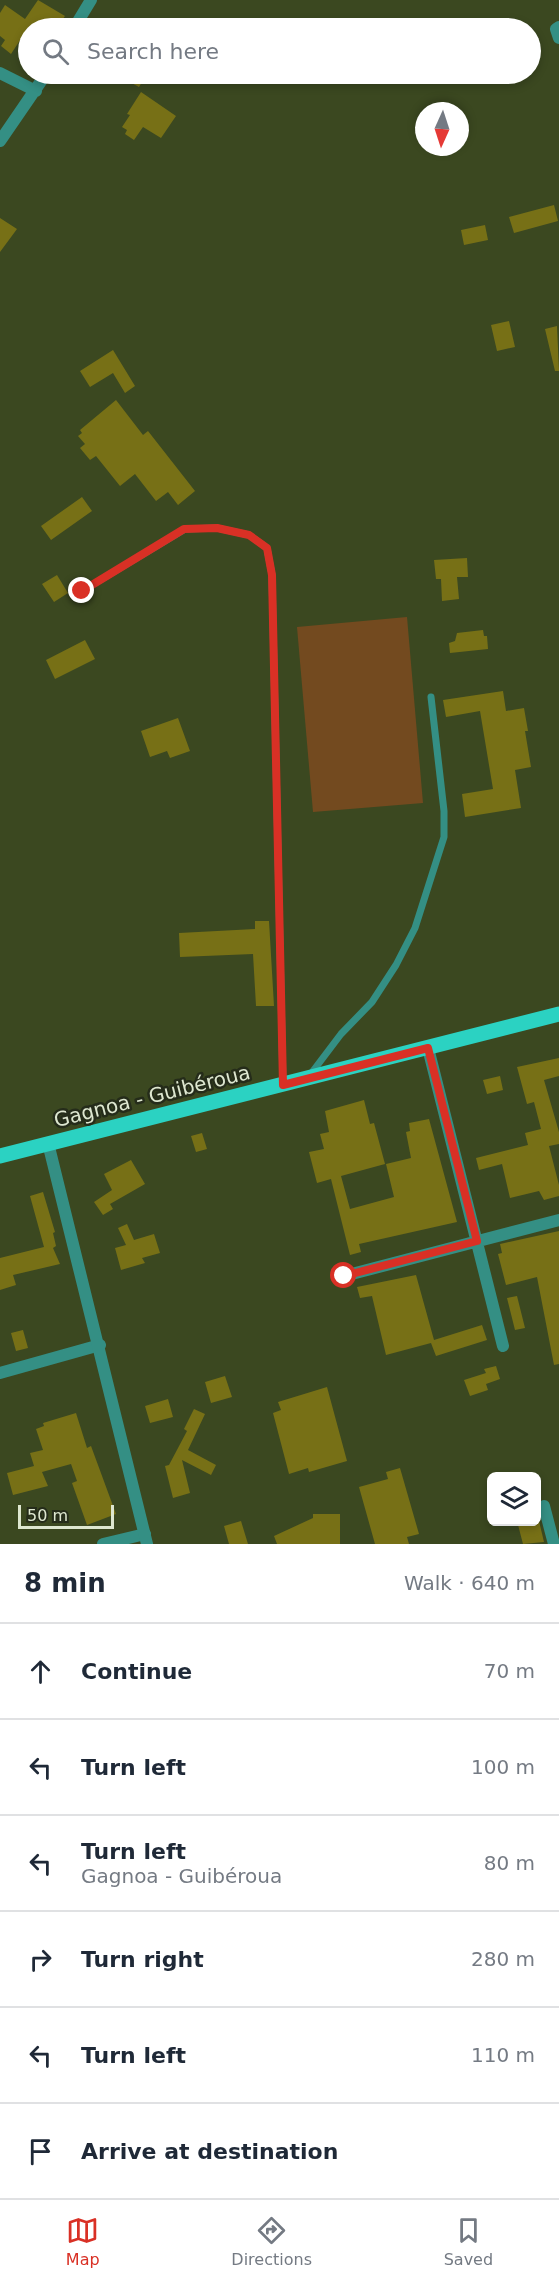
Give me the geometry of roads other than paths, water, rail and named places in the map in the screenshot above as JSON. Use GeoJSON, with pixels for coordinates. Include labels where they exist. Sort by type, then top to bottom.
{"type":"FeatureCollection","features":[{"type":"Feature","properties":{"kind":"main road","name":"Gagnoa - Guibéroua"},"geometry":{"type":"LineString","coordinates":[[0,1156],[559,1014]]}},
{"type":"Feature","properties":{"kind":"street"},"geometry":{"type":"LineString","coordinates":[[80,18],[91,0]]}},
{"type":"Feature","properties":{"kind":"street"},"geometry":{"type":"LineString","coordinates":[[559,27],[556,29],[559,38]]}},
{"type":"Feature","properties":{"kind":"street"},"geometry":{"type":"LineString","coordinates":[[0,73],[18,82]]}},
{"type":"Feature","properties":{"kind":"street"},"geometry":{"type":"LineString","coordinates":[[22,84],[36,91]]}},
{"type":"Feature","properties":{"kind":"street"},"geometry":{"type":"LineString","coordinates":[[0,141],[40,84]]}},
{"type":"Feature","properties":{"kind":"street"},"geometry":{"type":"LineString","coordinates":[[428,1048],[503,1346]]}},
{"type":"Feature","properties":{"kind":"street"},"geometry":{"type":"LineString","coordinates":[[48,1143],[100,1345],[146,1539],[103,1544]]}},
{"type":"Feature","properties":{"kind":"street"},"geometry":{"type":"LineString","coordinates":[[344,1276],[559,1220]]}},
{"type":"Feature","properties":{"kind":"street"},"geometry":{"type":"LineString","coordinates":[[0,1373],[100,1345]]}},
{"type":"Feature","properties":{"kind":"street"},"geometry":{"type":"LineString","coordinates":[[544,1506],[554,1544]]}},
{"type":"Feature","properties":{"kind":"lane"},"geometry":{"type":"LineString","coordinates":[[82,591],[184,529],[217,528],[249,535],[267,548],[272,575],[283,1085]]}},
{"type":"Feature","properties":{"kind":"lane"},"geometry":{"type":"LineString","coordinates":[[308,1079],[341,1034],[372,1002],[396,965],[418,918],[444,837],[444,811],[431,698]]}}]}
